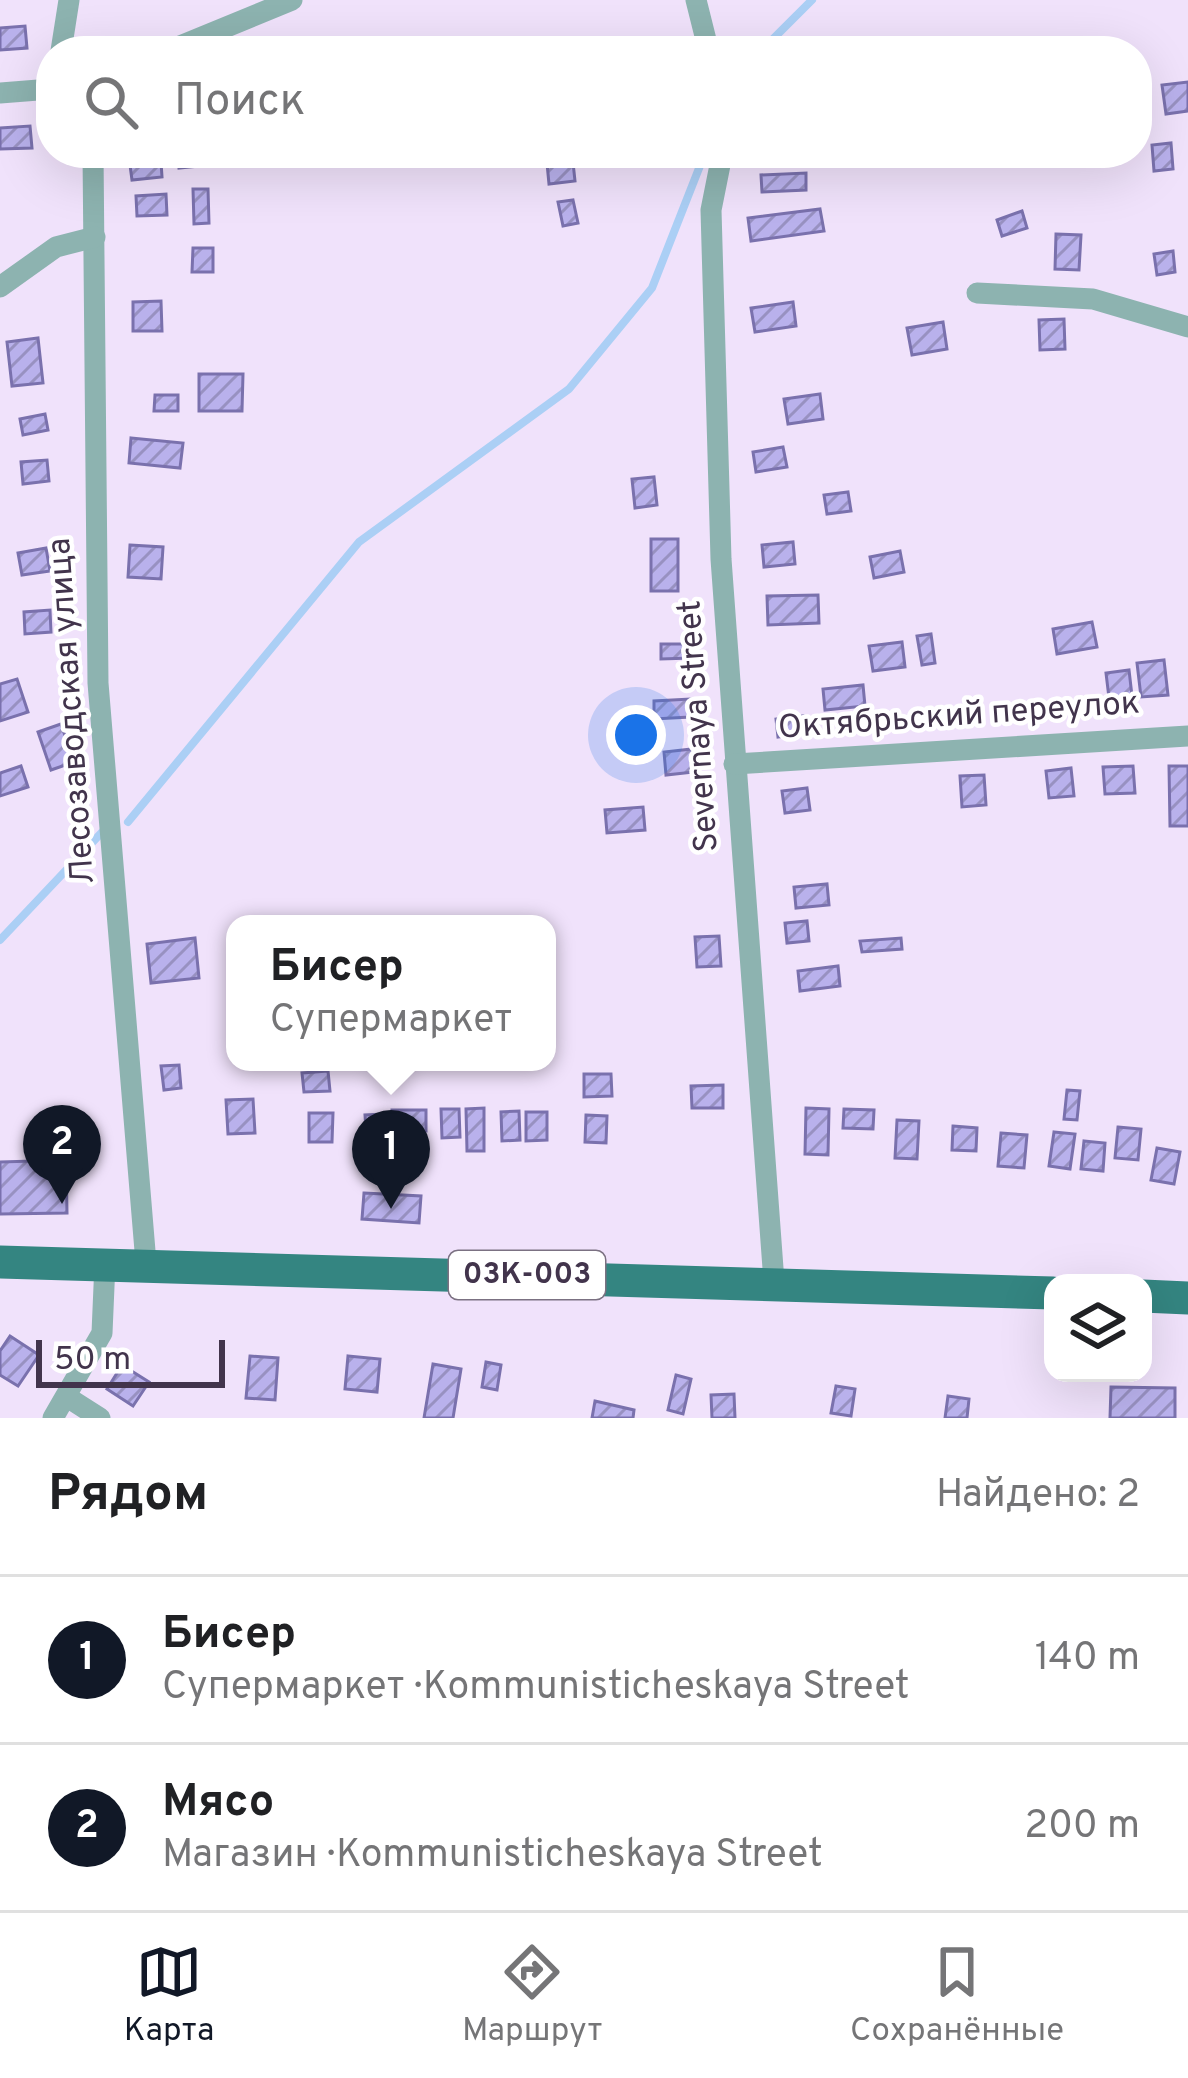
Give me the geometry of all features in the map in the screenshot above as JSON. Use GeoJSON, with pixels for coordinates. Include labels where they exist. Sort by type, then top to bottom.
{"type":"FeatureCollection","features":[{"type":"Feature","properties":{"kind":"main road","name":"03К-003"},"geometry":{"type":"LineString","coordinates":[[0,1262],[1044,1293]]}},
{"type":"Feature","properties":{"kind":"main road"},"geometry":{"type":"LineString","coordinates":[[1152,1296],[1188,1298]]}},
{"type":"Feature","properties":{"kind":"street"},"geometry":{"type":"LineString","coordinates":[[63,36],[68,0]]}},
{"type":"Feature","properties":{"kind":"street"},"geometry":{"type":"LineString","coordinates":[[204,36],[292,0]]}},
{"type":"Feature","properties":{"kind":"street"},"geometry":{"type":"LineString","coordinates":[[696,0],[705,36]]}},
{"type":"Feature","properties":{"kind":"street"},"geometry":{"type":"LineString","coordinates":[[0,92],[36,89]]}},
{"type":"Feature","properties":{"kind":"street","name":"Лесозаводская улица"},"geometry":{"type":"LineString","coordinates":[[93,168],[98,683],[146,1263]]}},
{"type":"Feature","properties":{"kind":"street","name":"Severnaya Street"},"geometry":{"type":"LineString","coordinates":[[720,168],[711,209],[713,310],[734,764],[774,1282]]}},
{"type":"Feature","properties":{"kind":"street"},"geometry":{"type":"LineString","coordinates":[[0,286],[56,248],[94,237]]}},
{"type":"Feature","properties":{"kind":"street"},"geometry":{"type":"LineString","coordinates":[[977,293],[1093,299],[1188,327]]}},
{"type":"Feature","properties":{"kind":"street","name":"Октябрьский переулок"},"geometry":{"type":"LineString","coordinates":[[734,764],[1188,736]]}},
{"type":"Feature","properties":{"kind":"street"},"geometry":{"type":"LineString","coordinates":[[53,1418],[102,1333],[105,1263]]}},
{"type":"Feature","properties":{"kind":"street"},"geometry":{"type":"LineString","coordinates":[[67,1397],[100,1418]]}},
{"type":"Feature","properties":{"kind":"building"},"geometry":{"type":"Polygon","coordinates":[[[25,26],[27,48],[0,50],[0,28],[25,26]]]}},
{"type":"Feature","properties":{"kind":"building"},"geometry":{"type":"Polygon","coordinates":[[[1188,82],[1188,111],[1166,114],[1162,85],[1188,82]]]}},
{"type":"Feature","properties":{"kind":"building"},"geometry":{"type":"Polygon","coordinates":[[[30,126],[32,148],[0,149],[0,128],[30,126]]]}},
{"type":"Feature","properties":{"kind":"building"},"geometry":{"type":"Polygon","coordinates":[[[1171,143],[1173,169],[1154,171],[1152,145],[1171,143]]]}},
{"type":"Feature","properties":{"kind":"building"},"geometry":{"type":"Polygon","coordinates":[[[130,168],[161,168],[162,177],[132,180],[130,168]]]}},
{"type":"Feature","properties":{"kind":"building"},"geometry":{"type":"Polygon","coordinates":[[[547,168],[574,168],[575,181],[549,184],[547,168]]]}},
{"type":"Feature","properties":{"kind":"building"},"geometry":{"type":"Polygon","coordinates":[[[806,173],[806,190],[762,192],[761,175],[806,173]]]}},
{"type":"Feature","properties":{"kind":"building"},"geometry":{"type":"Polygon","coordinates":[[[193,189],[208,189],[209,223],[194,224],[193,189]]]}},
{"type":"Feature","properties":{"kind":"building"},"geometry":{"type":"Polygon","coordinates":[[[166,194],[167,215],[137,216],[136,196],[166,194]]]}},
{"type":"Feature","properties":{"kind":"building"},"geometry":{"type":"Polygon","coordinates":[[[573,200],[578,223],[563,226],[558,202],[573,200]]]}},
{"type":"Feature","properties":{"kind":"building"},"geometry":{"type":"Polygon","coordinates":[[[820,209],[824,231],[751,241],[748,218],[820,209]]]}},
{"type":"Feature","properties":{"kind":"building"},"geometry":{"type":"Polygon","coordinates":[[[1022,211],[1027,228],[1002,236],[997,220],[1022,211]]]}},
{"type":"Feature","properties":{"kind":"building"},"geometry":{"type":"Polygon","coordinates":[[[1056,234],[1081,235],[1079,270],[1055,269],[1056,234]]]}},
{"type":"Feature","properties":{"kind":"building"},"geometry":{"type":"Polygon","coordinates":[[[193,248],[213,248],[213,272],[192,272],[193,248]]]}},
{"type":"Feature","properties":{"kind":"building"},"geometry":{"type":"Polygon","coordinates":[[[1173,251],[1175,272],[1157,275],[1154,254],[1173,251]]]}},
{"type":"Feature","properties":{"kind":"building"},"geometry":{"type":"Polygon","coordinates":[[[161,301],[162,331],[133,331],[133,302],[161,301]]]}},
{"type":"Feature","properties":{"kind":"building"},"geometry":{"type":"Polygon","coordinates":[[[793,302],[796,326],[755,332],[751,308],[793,302]]]}},
{"type":"Feature","properties":{"kind":"building"},"geometry":{"type":"Polygon","coordinates":[[[1064,319],[1065,349],[1040,350],[1039,320],[1064,319]]]}},
{"type":"Feature","properties":{"kind":"building"},"geometry":{"type":"Polygon","coordinates":[[[943,322],[947,349],[912,355],[907,328],[943,322]]]}},
{"type":"Feature","properties":{"kind":"building"},"geometry":{"type":"Polygon","coordinates":[[[38,338],[43,383],[12,386],[7,342],[38,338]]]}},
{"type":"Feature","properties":{"kind":"building"},"geometry":{"type":"Polygon","coordinates":[[[199,374],[243,374],[242,411],[199,411],[199,374]]]}},
{"type":"Feature","properties":{"kind":"building"},"geometry":{"type":"Polygon","coordinates":[[[820,394],[823,419],[788,424],[784,399],[820,394]]]}},
{"type":"Feature","properties":{"kind":"building"},"geometry":{"type":"Polygon","coordinates":[[[155,395],[178,395],[178,411],[154,411],[155,395]]]}},
{"type":"Feature","properties":{"kind":"building"},"geometry":{"type":"Polygon","coordinates":[[[45,414],[48,430],[23,435],[20,419],[45,414]]]}},
{"type":"Feature","properties":{"kind":"building"},"geometry":{"type":"Polygon","coordinates":[[[131,438],[183,443],[180,468],[129,463],[131,438]]]}},
{"type":"Feature","properties":{"kind":"building"},"geometry":{"type":"Polygon","coordinates":[[[783,447],[787,467],[756,472],[753,452],[783,447]]]}},
{"type":"Feature","properties":{"kind":"building"},"geometry":{"type":"Polygon","coordinates":[[[47,460],[49,481],[23,484],[21,462],[47,460]]]}},
{"type":"Feature","properties":{"kind":"building"},"geometry":{"type":"Polygon","coordinates":[[[654,477],[657,505],[635,508],[632,479],[654,477]]]}},
{"type":"Feature","properties":{"kind":"building"},"geometry":{"type":"Polygon","coordinates":[[[848,492],[851,511],[827,514],[824,495],[848,492]]]}},
{"type":"Feature","properties":{"kind":"building"},"geometry":{"type":"Polygon","coordinates":[[[651,539],[678,539],[678,591],[651,591],[651,539]]]}},
{"type":"Feature","properties":{"kind":"building"},"geometry":{"type":"Polygon","coordinates":[[[793,542],[795,564],[764,567],[762,545],[793,542]]]}},
{"type":"Feature","properties":{"kind":"building"},"geometry":{"type":"Polygon","coordinates":[[[130,545],[163,547],[161,579],[128,577],[130,545]]]}},
{"type":"Feature","properties":{"kind":"building"},"geometry":{"type":"Polygon","coordinates":[[[46,548],[50,571],[22,575],[18,553],[46,548]]]}},
{"type":"Feature","properties":{"kind":"building"},"geometry":{"type":"Polygon","coordinates":[[[900,551],[904,572],[874,578],[870,557],[900,551]]]}},
{"type":"Feature","properties":{"kind":"building"},"geometry":{"type":"Polygon","coordinates":[[[818,595],[819,623],[768,625],[767,596],[818,595]]]}},
{"type":"Feature","properties":{"kind":"building"},"geometry":{"type":"Polygon","coordinates":[[[50,610],[51,632],[25,634],[24,612],[50,610]]]}},
{"type":"Feature","properties":{"kind":"building"},"geometry":{"type":"Polygon","coordinates":[[[1092,622],[1097,647],[1057,654],[1053,629],[1092,622]]]}},
{"type":"Feature","properties":{"kind":"building"},"geometry":{"type":"Polygon","coordinates":[[[931,634],[935,663],[922,665],[917,636],[931,634]]]}},
{"type":"Feature","properties":{"kind":"building"},"geometry":{"type":"Polygon","coordinates":[[[902,642],[905,667],[873,671],[869,646],[902,642]]]}},
{"type":"Feature","properties":{"kind":"building"},"geometry":{"type":"Polygon","coordinates":[[[661,644],[691,644],[691,658],[661,659],[661,644]]]}},
{"type":"Feature","properties":{"kind":"building"},"geometry":{"type":"Polygon","coordinates":[[[1164,660],[1168,695],[1141,697],[1137,663],[1164,660]]]}},
{"type":"Feature","properties":{"kind":"building"},"geometry":{"type":"Polygon","coordinates":[[[1129,670],[1132,696],[1109,698],[1106,673],[1129,670]]]}},
{"type":"Feature","properties":{"kind":"building"},"geometry":{"type":"Polygon","coordinates":[[[17,679],[28,712],[0,721],[0,684],[17,679]]]}},
{"type":"Feature","properties":{"kind":"building"},"geometry":{"type":"Polygon","coordinates":[[[863,685],[865,706],[825,710],[823,689],[863,685]]]}},
{"type":"Feature","properties":{"kind":"building"},"geometry":{"type":"Polygon","coordinates":[[[690,699],[690,717],[654,719],[654,701],[690,699]]]}},
{"type":"Feature","properties":{"kind":"building"},"geometry":{"type":"Polygon","coordinates":[[[803,716],[805,733],[778,737],[776,719],[803,716]]]}},
{"type":"Feature","properties":{"kind":"building"},"geometry":{"type":"Polygon","coordinates":[[[61,724],[74,762],[51,770],[38,732],[61,724]]]}},
{"type":"Feature","properties":{"kind":"building"},"geometry":{"type":"Polygon","coordinates":[[[692,749],[694,772],[666,775],[664,752],[692,749]]]}},
{"type":"Feature","properties":{"kind":"building"},"geometry":{"type":"Polygon","coordinates":[[[21,766],[28,787],[0,796],[0,773],[21,766]]]}},
{"type":"Feature","properties":{"kind":"building"},"geometry":{"type":"Polygon","coordinates":[[[1133,766],[1135,793],[1105,794],[1103,767],[1133,766]]]}},
{"type":"Feature","properties":{"kind":"building"},"geometry":{"type":"Polygon","coordinates":[[[1169,766],[1188,766],[1188,826],[1170,826],[1169,766]]]}},
{"type":"Feature","properties":{"kind":"building"},"geometry":{"type":"Polygon","coordinates":[[[1071,768],[1074,796],[1049,798],[1046,771],[1071,768]]]}},
{"type":"Feature","properties":{"kind":"building"},"geometry":{"type":"Polygon","coordinates":[[[984,775],[986,805],[962,807],[960,776],[984,775]]]}},
{"type":"Feature","properties":{"kind":"building"},"geometry":{"type":"Polygon","coordinates":[[[807,788],[810,810],[785,813],[782,791],[807,788]]]}},
{"type":"Feature","properties":{"kind":"building"},"geometry":{"type":"Polygon","coordinates":[[[643,807],[645,830],[607,833],[605,810],[643,807]]]}},
{"type":"Feature","properties":{"kind":"building"},"geometry":{"type":"Polygon","coordinates":[[[827,884],[829,905],[796,908],[794,887],[827,884]]]}},
{"type":"Feature","properties":{"kind":"building"},"geometry":{"type":"Polygon","coordinates":[[[807,921],[809,941],[787,943],[785,923],[807,921]]]}},
{"type":"Feature","properties":{"kind":"building"},"geometry":{"type":"Polygon","coordinates":[[[719,936],[721,966],[697,967],[695,937],[719,936]]]}},
{"type":"Feature","properties":{"kind":"building"},"geometry":{"type":"Polygon","coordinates":[[[195,938],[199,978],[151,983],[147,944],[195,938]]]}},
{"type":"Feature","properties":{"kind":"building"},"geometry":{"type":"Polygon","coordinates":[[[901,938],[902,949],[862,952],[860,941],[901,938]]]}},
{"type":"Feature","properties":{"kind":"building"},"geometry":{"type":"Polygon","coordinates":[[[838,966],[840,986],[800,991],[798,971],[838,966]]]}},
{"type":"Feature","properties":{"kind":"building"},"geometry":{"type":"Polygon","coordinates":[[[179,1065],[181,1088],[164,1090],[161,1066],[179,1065]]]}},
{"type":"Feature","properties":{"kind":"building"},"geometry":{"type":"Polygon","coordinates":[[[328,1071],[330,1091],[304,1092],[302,1073],[328,1071]]]}},
{"type":"Feature","properties":{"kind":"building"},"geometry":{"type":"Polygon","coordinates":[[[584,1074],[611,1074],[612,1096],[584,1097],[584,1074]]]}},
{"type":"Feature","properties":{"kind":"building"},"geometry":{"type":"Polygon","coordinates":[[[723,1085],[723,1108],[692,1108],[691,1086],[723,1085]]]}},
{"type":"Feature","properties":{"kind":"building"},"geometry":{"type":"Polygon","coordinates":[[[1067,1090],[1080,1091],[1077,1120],[1064,1119],[1067,1090]]]}},
{"type":"Feature","properties":{"kind":"building"},"geometry":{"type":"Polygon","coordinates":[[[253,1099],[255,1133],[228,1134],[226,1100],[253,1099]]]}},
{"type":"Feature","properties":{"kind":"building"},"geometry":{"type":"Polygon","coordinates":[[[484,1108],[484,1151],[467,1151],[466,1109],[484,1108]]]}},
{"type":"Feature","properties":{"kind":"building"},"geometry":{"type":"Polygon","coordinates":[[[806,1108],[829,1109],[828,1155],[805,1154],[806,1108]]]}},
{"type":"Feature","properties":{"kind":"building"},"geometry":{"type":"Polygon","coordinates":[[[441,1109],[459,1109],[460,1137],[442,1138],[441,1109]]]}},
{"type":"Feature","properties":{"kind":"building"},"geometry":{"type":"Polygon","coordinates":[[[844,1109],[874,1110],[873,1129],[843,1128],[844,1109]]]}},
{"type":"Feature","properties":{"kind":"building"},"geometry":{"type":"Polygon","coordinates":[[[392,1110],[426,1110],[426,1131],[392,1132],[392,1110]]]}},
{"type":"Feature","properties":{"kind":"building"},"geometry":{"type":"Polygon","coordinates":[[[519,1111],[520,1140],[502,1141],[501,1112],[519,1111]]]}},
{"type":"Feature","properties":{"kind":"building"},"geometry":{"type":"Polygon","coordinates":[[[526,1112],[547,1112],[547,1140],[526,1141],[526,1112]]]}},
{"type":"Feature","properties":{"kind":"building"},"geometry":{"type":"Polygon","coordinates":[[[309,1113],[333,1113],[332,1142],[309,1142],[309,1113]]]}},
{"type":"Feature","properties":{"kind":"building"},"geometry":{"type":"Polygon","coordinates":[[[384,1114],[385,1143],[367,1144],[365,1115],[384,1114]]]}},
{"type":"Feature","properties":{"kind":"building"},"geometry":{"type":"Polygon","coordinates":[[[586,1115],[607,1116],[606,1143],[585,1142],[586,1115]]]}},
{"type":"Feature","properties":{"kind":"building"},"geometry":{"type":"Polygon","coordinates":[[[897,1120],[919,1121],[917,1159],[895,1158],[897,1120]]]}},
{"type":"Feature","properties":{"kind":"building"},"geometry":{"type":"Polygon","coordinates":[[[953,1126],[977,1128],[976,1151],[952,1150],[953,1126]]]}},
{"type":"Feature","properties":{"kind":"building"},"geometry":{"type":"Polygon","coordinates":[[[1118,1127],[1141,1129],[1138,1160],[1115,1158],[1118,1127]]]}},
{"type":"Feature","properties":{"kind":"building"},"geometry":{"type":"Polygon","coordinates":[[[1054,1132],[1075,1134],[1070,1169],[1049,1166],[1054,1132]]]}},
{"type":"Feature","properties":{"kind":"building"},"geometry":{"type":"Polygon","coordinates":[[[1001,1133],[1027,1135],[1024,1168],[998,1166],[1001,1133]]]}},
{"type":"Feature","properties":{"kind":"building"},"geometry":{"type":"Polygon","coordinates":[[[1084,1141],[1105,1143],[1103,1171],[1081,1169],[1084,1141]]]}},
{"type":"Feature","properties":{"kind":"building"},"geometry":{"type":"Polygon","coordinates":[[[1157,1148],[1180,1152],[1174,1184],[1151,1180],[1157,1148]]]}},
{"type":"Feature","properties":{"kind":"building"},"geometry":{"type":"Polygon","coordinates":[[[66,1160],[67,1213],[0,1214],[0,1162],[66,1160]]]}},
{"type":"Feature","properties":{"kind":"building"},"geometry":{"type":"Polygon","coordinates":[[[364,1193],[421,1196],[419,1223],[362,1219],[364,1193]]]}},
{"type":"Feature","properties":{"kind":"building"},"geometry":{"type":"Polygon","coordinates":[[[10,1336],[39,1355],[18,1386],[0,1375],[0,1351],[10,1336]]]}},
{"type":"Feature","properties":{"kind":"building"},"geometry":{"type":"Polygon","coordinates":[[[250,1356],[278,1358],[275,1400],[246,1398],[250,1356]]]}},
{"type":"Feature","properties":{"kind":"building"},"geometry":{"type":"Polygon","coordinates":[[[348,1356],[380,1359],[377,1392],[345,1389],[348,1356]]]}},
{"type":"Feature","properties":{"kind":"building"},"geometry":{"type":"Polygon","coordinates":[[[486,1362],[501,1365],[497,1390],[482,1387],[486,1362]]]}},
{"type":"Feature","properties":{"kind":"building"},"geometry":{"type":"Polygon","coordinates":[[[433,1364],[461,1369],[453,1418],[424,1418],[433,1364]]]}},
{"type":"Feature","properties":{"kind":"building"},"geometry":{"type":"Polygon","coordinates":[[[122,1365],[149,1382],[133,1406],[107,1389],[122,1365]]]}},
{"type":"Feature","properties":{"kind":"building"},"geometry":{"type":"Polygon","coordinates":[[[676,1375],[691,1379],[683,1414],[668,1410],[676,1375]]]}},
{"type":"Feature","properties":{"kind":"building"},"geometry":{"type":"Polygon","coordinates":[[[836,1386],[855,1389],[851,1416],[831,1413],[836,1386]]]}},
{"type":"Feature","properties":{"kind":"building"},"geometry":{"type":"Polygon","coordinates":[[[1111,1387],[1175,1388],[1175,1418],[1110,1418],[1111,1387]]]}},
{"type":"Feature","properties":{"kind":"building"},"geometry":{"type":"Polygon","coordinates":[[[734,1394],[735,1418],[712,1418],[711,1395],[734,1394]]]}},
{"type":"Feature","properties":{"kind":"building"},"geometry":{"type":"Polygon","coordinates":[[[948,1396],[969,1399],[967,1418],[945,1418],[948,1396]]]}},
{"type":"Feature","properties":{"kind":"building"},"geometry":{"type":"Polygon","coordinates":[[[595,1401],[634,1410],[633,1418],[592,1418],[595,1401]]]}},
{"type":"Feature","properties":{"kind":"waterway"},"geometry":{"type":"LineString","coordinates":[[776,36],[812,0]]}},
{"type":"Feature","properties":{"kind":"waterway"},"geometry":{"type":"LineString","coordinates":[[128,822],[359,542],[569,389],[652,288],[699,168]]}},
{"type":"Feature","properties":{"kind":"waterway"},"geometry":{"type":"LineString","coordinates":[[0,940],[105,829]]}},
{"type":"Feature","properties":{"kind":"place","name":"Мясо"},"geometry":{"type":"Point","coordinates":[62,1204]}},
{"type":"Feature","properties":{"kind":"place","name":"Бисер"},"geometry":{"type":"Point","coordinates":[391,1209]}}]}
